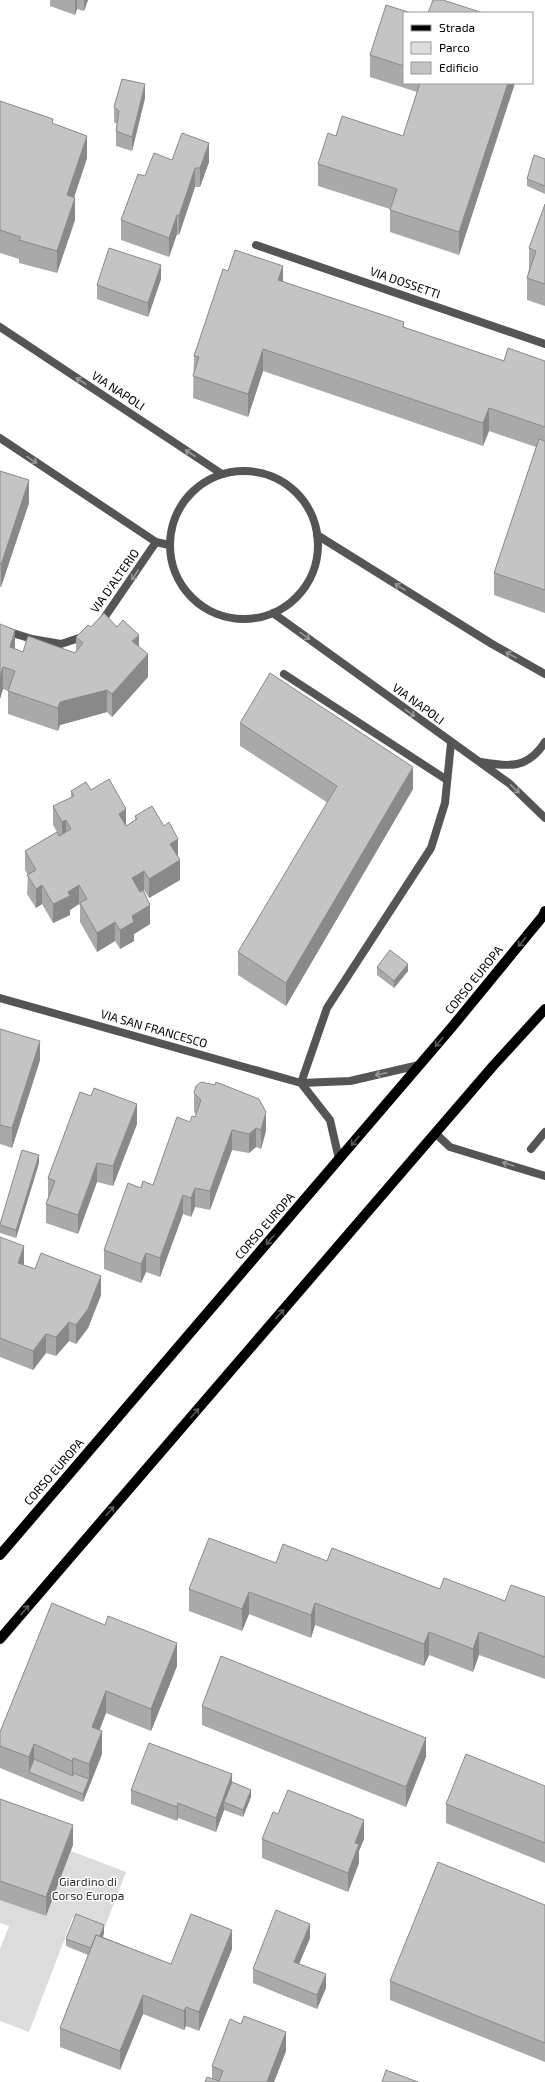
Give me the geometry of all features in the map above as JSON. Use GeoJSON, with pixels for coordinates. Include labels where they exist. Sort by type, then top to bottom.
{"type":"FeatureCollection","features":[{"type":"Feature","properties":{"kind":"main road","name":"CORSO EUROPA"},"geometry":{"type":"LineString","coordinates":[[0,1555],[419,1065],[544,916],[545,911]]}},
{"type":"Feature","properties":{"kind":"main road"},"geometry":{"type":"LineString","coordinates":[[0,1639],[435,1133],[545,1009]]}},
{"type":"Feature","properties":{"kind":"street","name":"VIA DOSSETTI"},"geometry":{"type":"LineString","coordinates":[[256,245],[545,344]]}},
{"type":"Feature","properties":{"kind":"street","name":"VIA NAPOLI"},"geometry":{"type":"LineString","coordinates":[[0,327],[222,474]]}},
{"type":"Feature","properties":{"kind":"street"},"geometry":{"type":"LineString","coordinates":[[0,438],[156,542],[169,545]]}},
{"type":"Feature","properties":{"kind":"street"},"geometry":{"type":"LineString","coordinates":[[243,471],[264,474],[283,483],[299,496],[311,514],[317,535],[317,554],[312,573],[303,589],[290,603],[273,613],[253,619],[232,619],[212,613],[194,601],[181,585],[172,566],[169,545],[172,527],[179,509],[190,494],[205,482],[222,474],[243,471]]}},
{"type":"Feature","properties":{"kind":"street"},"geometry":{"type":"LineString","coordinates":[[317,535],[544,676]]}},
{"type":"Feature","properties":{"kind":"street","name":"VIA D'ALTERIO"},"geometry":{"type":"LineString","coordinates":[[0,629],[32,639],[62,644],[94,631],[111,610],[156,542]]}},
{"type":"Feature","properties":{"kind":"street","name":"VIA NAPOLI"},"geometry":{"type":"LineString","coordinates":[[273,613],[451,743],[510,784],[545,818]]}},
{"type":"Feature","properties":{"kind":"street"},"geometry":{"type":"LineString","coordinates":[[284,674],[447,780]]}},
{"type":"Feature","properties":{"kind":"street"},"geometry":{"type":"LineString","coordinates":[[479,762],[506,766],[522,763],[538,754],[545,742]]}},
{"type":"Feature","properties":{"kind":"street"},"geometry":{"type":"LineString","coordinates":[[339,1159],[330,1120],[301,1083],[327,1008],[431,848],[445,803],[451,743]]}},
{"type":"Feature","properties":{"kind":"street","name":"VIA SAN FRANCESCO"},"geometry":{"type":"LineString","coordinates":[[0,998],[301,1083],[350,1080],[419,1065]]}},
{"type":"Feature","properties":{"kind":"street"},"geometry":{"type":"LineString","coordinates":[[531,1149],[545,1132]]}},
{"type":"Feature","properties":{"kind":"street"},"geometry":{"type":"LineString","coordinates":[[435,1133],[450,1147],[545,1176]]}},
{"type":"Feature","properties":{"kind":"green space","name":"Giardino di Corso Europa"},"geometry":{"type":"Polygon","coordinates":[[[71,1851],[126,1872],[104,1929],[73,1917],[29,2032],[0,2021],[0,1949],[9,1926],[0,1923],[0,1899],[46,1916],[71,1851]]]}},
{"type":"Feature","properties":{"kind":"building"},"geometry":{"type":"Polygon","coordinates":[[[433,0],[443,0],[480,12],[428,12],[433,0]]]}},
{"type":"Feature","properties":{"kind":"building"},"geometry":{"type":"Polygon","coordinates":[[[386,5],[408,12],[403,12],[403,66],[370,55],[386,5]]]}},
{"type":"Feature","properties":{"kind":"building"},"geometry":{"type":"Polygon","coordinates":[[[122,79],[145,84],[132,137],[116,131],[119,111],[114,107],[122,79]]]}},
{"type":"Feature","properties":{"kind":"building"},"geometry":{"type":"Polygon","coordinates":[[[420,84],[508,84],[459,232],[390,210],[397,189],[318,164],[328,133],[336,136],[342,116],[403,136],[420,84]]]}},
{"type":"Feature","properties":{"kind":"building"},"geometry":{"type":"Polygon","coordinates":[[[0,101],[53,119],[52,123],[87,136],[67,195],[75,198],[57,251],[19,240],[21,237],[0,230],[0,101]]]}},
{"type":"Feature","properties":{"kind":"building"},"geometry":{"type":"Polygon","coordinates":[[[182,133],[209,143],[200,168],[195,168],[179,216],[177,215],[169,238],[121,220],[138,174],[145,176],[154,153],[172,160],[182,133]]]}},
{"type":"Feature","properties":{"kind":"building"},"geometry":{"type":"Polygon","coordinates":[[[534,155],[545,159],[545,186],[527,179],[534,155]]]}},
{"type":"Feature","properties":{"kind":"building"},"geometry":{"type":"Polygon","coordinates":[[[545,204],[545,284],[527,278],[536,251],[529,248],[545,204]]]}},
{"type":"Feature","properties":{"kind":"building"},"geometry":{"type":"Polygon","coordinates":[[[109,248],[161,265],[148,303],[97,285],[109,248]]]}},
{"type":"Feature","properties":{"kind":"building"},"geometry":{"type":"Polygon","coordinates":[[[235,250],[283,266],[278,280],[404,322],[403,327],[504,361],[508,348],[545,361],[545,427],[489,408],[483,423],[263,349],[248,394],[193,376],[199,357],[194,356],[223,269],[228,271],[235,250]]]}},
{"type":"Feature","properties":{"kind":"building"},"geometry":{"type":"Polygon","coordinates":[[[539,439],[545,441],[545,590],[494,573],[539,439]]]}},
{"type":"Feature","properties":{"kind":"building"},"geometry":{"type":"Polygon","coordinates":[[[0,471],[29,480],[1,565],[0,564],[0,471]]]}},
{"type":"Feature","properties":{"kind":"building"},"geometry":{"type":"Polygon","coordinates":[[[104,613],[117,627],[123,620],[139,635],[132,641],[148,654],[112,694],[107,690],[60,702],[58,708],[8,691],[15,671],[3,667],[0,676],[0,624],[15,630],[10,647],[23,652],[28,636],[75,653],[83,643],[76,637],[88,625],[91,627],[104,613]]]}},
{"type":"Feature","properties":{"kind":"building"},"geometry":{"type":"Polygon","coordinates":[[[270,673],[413,767],[286,983],[238,952],[337,786],[240,723],[270,673]]]}},
{"type":"Feature","properties":{"kind":"building"},"geometry":{"type":"Polygon","coordinates":[[[109,779],[126,809],[119,814],[126,826],[137,819],[135,816],[152,806],[164,826],[169,822],[178,839],[170,844],[180,860],[149,879],[144,871],[132,878],[140,892],[143,890],[150,905],[132,916],[134,922],[120,930],[115,922],[97,933],[80,903],[87,899],[79,885],[68,892],[70,896],[53,904],[42,885],[36,889],[27,875],[36,870],[25,851],[57,832],[59,836],[71,829],[66,820],[62,822],[53,806],[74,796],[71,791],[86,782],[91,790],[109,779]]]}},
{"type":"Feature","properties":{"kind":"building"},"geometry":{"type":"Polygon","coordinates":[[[390,950],[408,964],[394,981],[377,967],[390,950]]]}},
{"type":"Feature","properties":{"kind":"building"},"geometry":{"type":"Polygon","coordinates":[[[0,1029],[40,1041],[12,1128],[0,1125],[0,1029]]]}},
{"type":"Feature","properties":{"kind":"building"},"geometry":{"type":"Polygon","coordinates":[[[201,1082],[215,1085],[216,1082],[259,1099],[266,1112],[261,1130],[256,1128],[249,1134],[232,1130],[210,1191],[195,1188],[191,1198],[183,1195],[160,1258],[146,1253],[141,1264],[104,1250],[128,1183],[141,1188],[143,1181],[153,1185],[177,1117],[190,1122],[192,1116],[195,1117],[201,1100],[194,1093],[196,1086],[201,1082]]]}},
{"type":"Feature","properties":{"kind":"building"},"geometry":{"type":"Polygon","coordinates":[[[94,1088],[137,1104],[113,1166],[97,1163],[78,1215],[46,1204],[55,1181],[48,1178],[80,1092],[91,1096],[94,1088]]]}},
{"type":"Feature","properties":{"kind":"building"},"geometry":{"type":"Polygon","coordinates":[[[22,1150],[39,1155],[16,1230],[0,1224],[22,1150]]]}},
{"type":"Feature","properties":{"kind":"building"},"geometry":{"type":"Polygon","coordinates":[[[0,1237],[24,1246],[18,1263],[35,1269],[41,1253],[101,1276],[88,1309],[76,1325],[69,1322],[56,1337],[46,1334],[33,1351],[0,1338],[0,1237]]]}},
{"type":"Feature","properties":{"kind":"building"},"geometry":{"type":"Polygon","coordinates":[[[209,1538],[276,1563],[283,1544],[327,1561],[332,1548],[440,1589],[444,1578],[505,1601],[511,1585],[545,1597],[545,1657],[479,1632],[473,1649],[429,1632],[424,1644],[315,1603],[311,1615],[249,1592],[242,1609],[189,1589],[209,1538]]]}},
{"type":"Feature","properties":{"kind":"building"},"geometry":{"type":"Polygon","coordinates":[[[52,1603],[105,1625],[108,1616],[177,1643],[151,1709],[106,1691],[92,1727],[102,1731],[89,1764],[73,1758],[72,1761],[34,1744],[29,1757],[0,1746],[0,1732],[52,1603]]]}},
{"type":"Feature","properties":{"kind":"building"},"geometry":{"type":"Polygon","coordinates":[[[221,1656],[426,1738],[406,1787],[202,1706],[221,1656]]]}},
{"type":"Feature","properties":{"kind":"building"},"geometry":{"type":"Polygon","coordinates":[[[149,1743],[232,1774],[216,1818],[178,1803],[177,1807],[131,1790],[149,1743]]]}},
{"type":"Feature","properties":{"kind":"building"},"geometry":{"type":"Polygon","coordinates":[[[466,1754],[545,1786],[545,1843],[446,1804],[466,1754]]]}},
{"type":"Feature","properties":{"kind":"building"},"geometry":{"type":"Polygon","coordinates":[[[34,1759],[73,1776],[73,1773],[89,1779],[83,1794],[29,1772],[34,1759]]]}},
{"type":"Feature","properties":{"kind":"building"},"geometry":{"type":"Polygon","coordinates":[[[232,1782],[251,1790],[243,1810],[224,1802],[232,1782]]]}},
{"type":"Feature","properties":{"kind":"building"},"geometry":{"type":"Polygon","coordinates":[[[288,1790],[364,1820],[355,1843],[359,1844],[348,1873],[262,1839],[273,1812],[278,1814],[288,1790]]]}},
{"type":"Feature","properties":{"kind":"building"},"geometry":{"type":"Polygon","coordinates":[[[0,1799],[73,1825],[46,1897],[0,1881],[0,1799]]]}},
{"type":"Feature","properties":{"kind":"building"},"geometry":{"type":"Polygon","coordinates":[[[438,1862],[545,1905],[545,2043],[390,1981],[438,1862]]]}},
{"type":"Feature","properties":{"kind":"building"},"geometry":{"type":"Polygon","coordinates":[[[276,1910],[310,1924],[294,1962],[326,1974],[317,1995],[253,1969],[276,1910]]]}},
{"type":"Feature","properties":{"kind":"building"},"geometry":{"type":"Polygon","coordinates":[[[76,1914],[104,1925],[100,1936],[96,1935],[91,1948],[66,1939],[76,1914]]]}},
{"type":"Feature","properties":{"kind":"building"},"geometry":{"type":"Polygon","coordinates":[[[191,1914],[232,1930],[199,2012],[186,2007],[184,2011],[143,1995],[120,2051],[60,2028],[96,1935],[171,1964],[191,1914]]]}},
{"type":"Feature","properties":{"kind":"building"},"geometry":{"type":"Polygon","coordinates":[[[244,2016],[286,2032],[267,2082],[205,2082],[207,2077],[219,2081],[223,2071],[212,2066],[230,2019],[241,2024],[244,2016]]]}},
{"type":"Feature","properties":{"kind":"building"},"geometry":{"type":"Polygon","coordinates":[[[386,2070],[418,2082],[382,2082],[386,2070]]]}}]}
